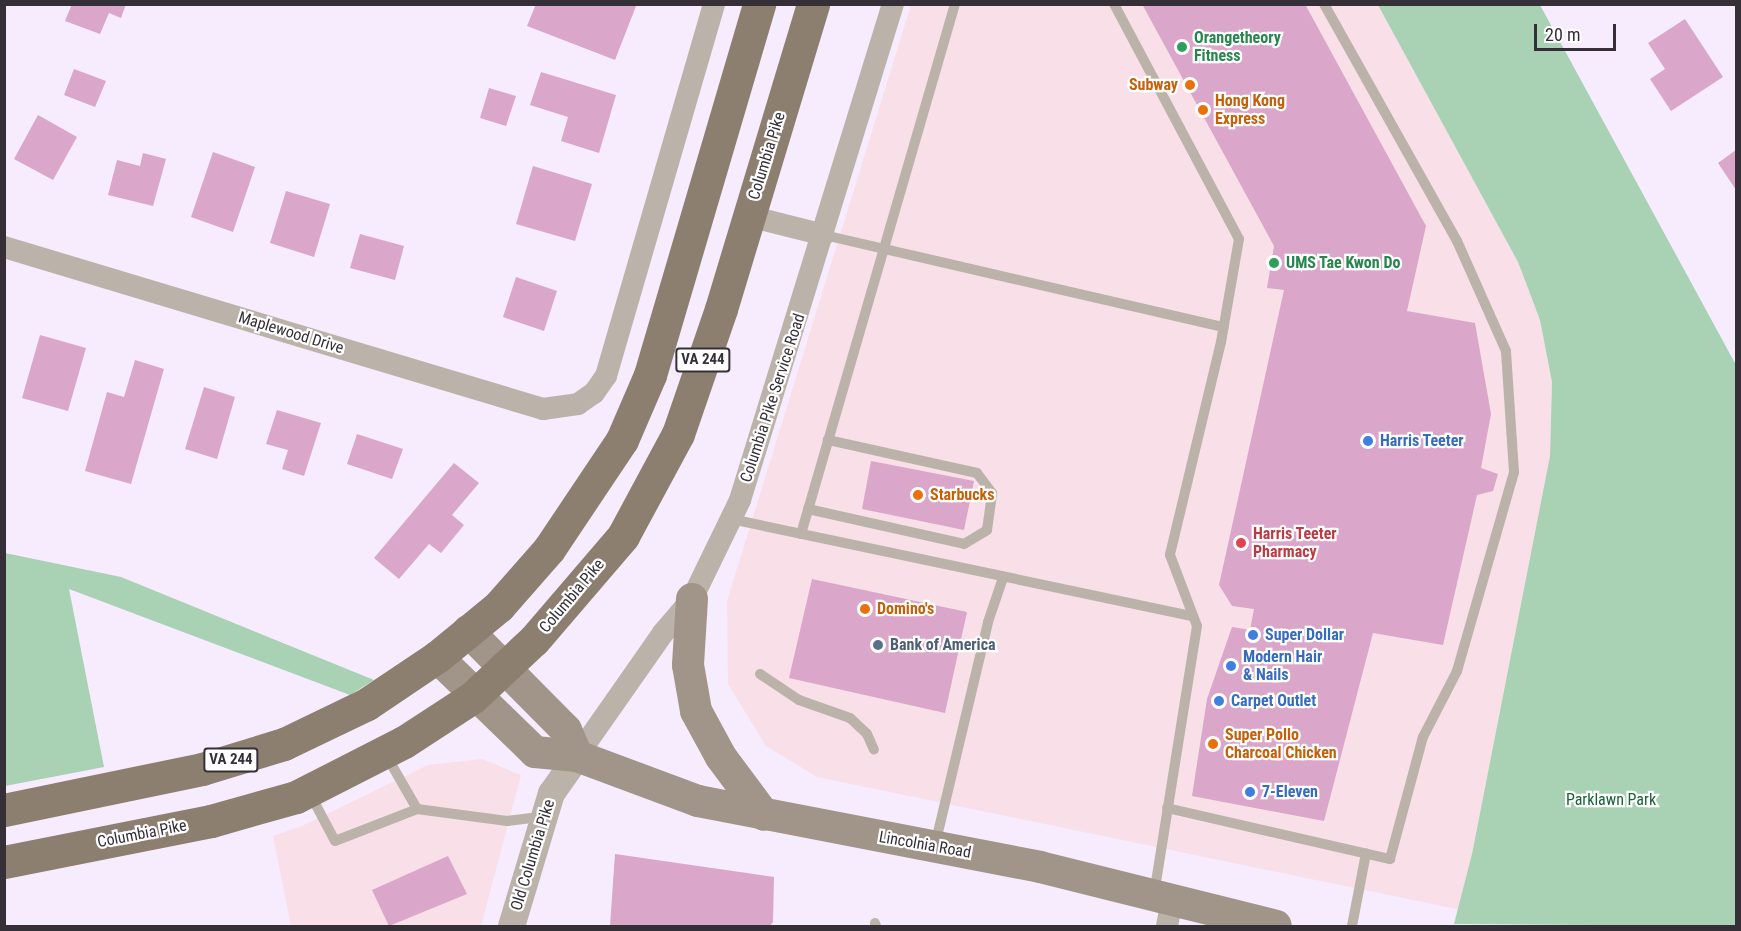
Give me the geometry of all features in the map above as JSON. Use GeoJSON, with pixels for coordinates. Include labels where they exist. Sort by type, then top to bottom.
{"type":"FeatureCollection","features":[{"type":"Feature","properties":{"kind":"main road","name":"VA 244"},"geometry":{"type":"LineString","coordinates":[[4,810],[202,769],[284,744],[351,713],[436,657],[499,606],[549,549],[622,440],[650,375],[759,4]]}},
{"type":"Feature","properties":{"kind":"main road","name":"Columbia Pike"},"geometry":{"type":"LineString","coordinates":[[4,862],[211,820],[308,791],[385,754],[473,696],[506,669],[622,536],[655,483],[678,434],[749,216],[813,4]]}},
{"type":"Feature","properties":{"kind":"main road"},"geometry":{"type":"LineString","coordinates":[[692,599],[688,665],[696,711],[722,756],[764,816]]}},
{"type":"Feature","properties":{"kind":"main road"},"geometry":{"type":"LineString","coordinates":[[468,631],[566,730],[577,756]]}},
{"type":"Feature","properties":{"kind":"main road","name":"Lincolnia Road"},"geometry":{"type":"LineString","coordinates":[[436,657],[473,696],[535,752],[577,756],[675,795],[764,816],[1040,867],[1164,908],[1276,927]]}},
{"type":"Feature","properties":{"kind":"street","name":"Maplewood Drive"},"geometry":{"type":"LineString","coordinates":[[4,247],[543,409],[578,404],[594,393],[606,376],[714,4]]}},
{"type":"Feature","properties":{"kind":"street","name":"Columbia Pike Service Road"},"geometry":{"type":"LineString","coordinates":[[577,756],[663,633],[692,599],[731,519],[824,235],[892,4]]}},
{"type":"Feature","properties":{"kind":"street"},"geometry":{"type":"LineString","coordinates":[[749,216],[824,235]]}},
{"type":"Feature","properties":{"kind":"street","name":"Old Columbia Pike"},"geometry":{"type":"LineString","coordinates":[[511,927],[551,793],[577,756]]}},
{"type":"Feature","properties":{"kind":"lane"},"geometry":{"type":"LineString","coordinates":[[801,534],[955,4]]}},
{"type":"Feature","properties":{"kind":"lane"},"geometry":{"type":"LineString","coordinates":[[1114,4],[1239,239],[1224,327],[1170,555],[1197,626],[1167,808],[1164,908]]}},
{"type":"Feature","properties":{"kind":"lane"},"geometry":{"type":"LineString","coordinates":[[1167,808],[1390,859],[1423,737],[1456,671],[1514,472],[1506,351],[1457,241],[1324,4]]}},
{"type":"Feature","properties":{"kind":"lane"},"geometry":{"type":"LineString","coordinates":[[824,235],[1224,327]]}},
{"type":"Feature","properties":{"kind":"lane"},"geometry":{"type":"LineString","coordinates":[[808,509],[964,544],[987,530],[992,493],[977,473],[828,440]]}},
{"type":"Feature","properties":{"kind":"lane"},"geometry":{"type":"LineString","coordinates":[[731,519],[1192,616]]}},
{"type":"Feature","properties":{"kind":"lane"},"geometry":{"type":"LineString","coordinates":[[934,847],[988,622],[1003,578]]}},
{"type":"Feature","properties":{"kind":"lane"},"geometry":{"type":"LineString","coordinates":[[760,674],[799,700],[850,718],[867,734],[874,750]]}},
{"type":"Feature","properties":{"kind":"lane"},"geometry":{"type":"LineString","coordinates":[[385,754],[417,808]]}},
{"type":"Feature","properties":{"kind":"lane"},"geometry":{"type":"LineString","coordinates":[[308,791],[335,841],[417,808],[507,821],[542,817]]}},
{"type":"Feature","properties":{"kind":"lane"},"geometry":{"type":"LineString","coordinates":[[1352,927],[1366,854]]}},
{"type":"Feature","properties":{"kind":"shaded area"},"geometry":{"type":"Polygon","coordinates":[[[911,5],[1378,5],[1518,262],[1540,320],[1552,382],[1550,456],[1461,910],[817,777],[766,746],[728,684],[727,601],[911,5]]]}},
{"type":"Feature","properties":{"kind":"shaded area"},"geometry":{"type":"Polygon","coordinates":[[[482,759],[521,775],[481,926],[291,926],[273,836],[302,826],[428,765],[482,759]]]}},
{"type":"Feature","properties":{"kind":"green space","name":"Parklawn Park"},"geometry":{"type":"Polygon","coordinates":[[[1378,5],[1540,5],[1736,365],[1736,926],[1454,924],[1472,854],[1550,456],[1552,382],[1540,320],[1518,262],[1378,5]]]}},
{"type":"Feature","properties":{"kind":"green space"},"geometry":{"type":"Polygon","coordinates":[[[5,553],[121,577],[374,680],[350,695],[69,589],[104,767],[5,786],[5,553]]]}},
{"type":"Feature","properties":{"kind":"building"},"geometry":{"type":"Polygon","coordinates":[[[72,4],[126,4],[121,18],[109,13],[100,34],[65,21],[72,4]]]}},
{"type":"Feature","properties":{"kind":"building"},"geometry":{"type":"Polygon","coordinates":[[[536,4],[632,4],[636,6],[615,60],[527,26],[536,4]]]}},
{"type":"Feature","properties":{"kind":"building"},"geometry":{"type":"Polygon","coordinates":[[[1142,4],[1305,4],[1426,226],[1407,311],[1475,323],[1491,414],[1481,468],[1498,474],[1493,491],[1477,495],[1443,645],[1373,633],[1324,821],[1192,796],[1207,699],[1232,627],[1250,630],[1254,609],[1232,606],[1219,585],[1284,290],[1267,288],[1274,246],[1142,4]]]}},
{"type":"Feature","properties":{"kind":"building"},"geometry":{"type":"Polygon","coordinates":[[[1685,19],[1723,77],[1671,111],[1650,79],[1665,69],[1648,43],[1685,19]]]}},
{"type":"Feature","properties":{"kind":"building"},"geometry":{"type":"Polygon","coordinates":[[[74,69],[106,81],[95,107],[64,95],[74,69]]]}},
{"type":"Feature","properties":{"kind":"building"},"geometry":{"type":"Polygon","coordinates":[[[541,72],[616,95],[599,153],[561,141],[568,117],[530,105],[541,72]]]}},
{"type":"Feature","properties":{"kind":"building"},"geometry":{"type":"Polygon","coordinates":[[[489,88],[516,96],[506,126],[480,118],[489,88]]]}},
{"type":"Feature","properties":{"kind":"building"},"geometry":{"type":"Polygon","coordinates":[[[38,115],[77,137],[53,180],[14,159],[38,115]]]}},
{"type":"Feature","properties":{"kind":"building"},"geometry":{"type":"Polygon","coordinates":[[[1736,150],[1736,190],[1718,163],[1736,150]]]}},
{"type":"Feature","properties":{"kind":"building"},"geometry":{"type":"Polygon","coordinates":[[[213,152],[255,167],[233,232],[191,217],[213,152]]]}},
{"type":"Feature","properties":{"kind":"building"},"geometry":{"type":"Polygon","coordinates":[[[143,153],[166,159],[153,206],[108,195],[117,160],[140,166],[143,153]]]}},
{"type":"Feature","properties":{"kind":"building"},"geometry":{"type":"Polygon","coordinates":[[[533,166],[592,184],[575,241],[516,224],[533,166]]]}},
{"type":"Feature","properties":{"kind":"building"},"geometry":{"type":"Polygon","coordinates":[[[286,191],[330,204],[314,257],[270,243],[286,191]]]}},
{"type":"Feature","properties":{"kind":"building"},"geometry":{"type":"Polygon","coordinates":[[[360,234],[404,246],[395,280],[350,268],[360,234]]]}},
{"type":"Feature","properties":{"kind":"building"},"geometry":{"type":"Polygon","coordinates":[[[516,277],[557,291],[544,331],[503,317],[516,277]]]}},
{"type":"Feature","properties":{"kind":"building"},"geometry":{"type":"Polygon","coordinates":[[[40,335],[86,348],[68,411],[22,398],[40,335]]]}},
{"type":"Feature","properties":{"kind":"building"},"geometry":{"type":"Polygon","coordinates":[[[135,360],[164,369],[131,484],[85,471],[107,392],[124,397],[135,360]]]}},
{"type":"Feature","properties":{"kind":"building"},"geometry":{"type":"Polygon","coordinates":[[[204,387],[235,397],[217,459],[185,449],[204,387]]]}},
{"type":"Feature","properties":{"kind":"building"},"geometry":{"type":"Polygon","coordinates":[[[277,410],[321,423],[304,476],[282,469],[288,450],[266,444],[277,410]]]}},
{"type":"Feature","properties":{"kind":"building"},"geometry":{"type":"Polygon","coordinates":[[[357,434],[403,449],[392,479],[347,464],[357,434]]]}},
{"type":"Feature","properties":{"kind":"building","name":"Starbucks"},"geometry":{"type":"Polygon","coordinates":[[[871,461],[974,481],[964,530],[862,509],[871,461]]]}},
{"type":"Feature","properties":{"kind":"building"},"geometry":{"type":"Polygon","coordinates":[[[454,463],[479,483],[452,515],[464,525],[441,553],[429,544],[399,579],[374,558],[454,463]]]}},
{"type":"Feature","properties":{"kind":"building","name":"Bank of America"},"geometry":{"type":"Polygon","coordinates":[[[812,579],[967,612],[945,713],[789,678],[812,579]]]}},
{"type":"Feature","properties":{"kind":"building"},"geometry":{"type":"Polygon","coordinates":[[[615,854],[774,877],[773,922],[770,926],[610,926],[615,854]]]}},
{"type":"Feature","properties":{"kind":"building"},"geometry":{"type":"Polygon","coordinates":[[[448,856],[467,894],[389,926],[372,890],[448,856]]]}},
{"type":"Feature","properties":{"kind":"place","name":"Orangetheory Fitness"},"geometry":{"type":"Point","coordinates":[1182,47]}},
{"type":"Feature","properties":{"kind":"place","name":"Subway"},"geometry":{"type":"Point","coordinates":[1190,85]}},
{"type":"Feature","properties":{"kind":"place","name":"Hong Kong Express"},"geometry":{"type":"Point","coordinates":[1203,110]}},
{"type":"Feature","properties":{"kind":"place","name":"UMS Tae Kwon Do"},"geometry":{"type":"Point","coordinates":[1274,263]}},
{"type":"Feature","properties":{"kind":"place","name":"Harris Teeter"},"geometry":{"type":"Point","coordinates":[1368,441]}},
{"type":"Feature","properties":{"kind":"place","name":"Starbucks"},"geometry":{"type":"Point","coordinates":[918,495]}},
{"type":"Feature","properties":{"kind":"place","name":"Harris Teeter Pharmacy"},"geometry":{"type":"Point","coordinates":[1241,543]}},
{"type":"Feature","properties":{"kind":"place","name":"Domino's"},"geometry":{"type":"Point","coordinates":[865,609]}},
{"type":"Feature","properties":{"kind":"place","name":"Super Dollar"},"geometry":{"type":"Point","coordinates":[1253,635]}},
{"type":"Feature","properties":{"kind":"place","name":"Bank of America"},"geometry":{"type":"Point","coordinates":[878,645]}},
{"type":"Feature","properties":{"kind":"place","name":"Modern Hair & Nails"},"geometry":{"type":"Point","coordinates":[1231,666]}},
{"type":"Feature","properties":{"kind":"place","name":"Carpet Outlet"},"geometry":{"type":"Point","coordinates":[1219,701]}},
{"type":"Feature","properties":{"kind":"place","name":"Super Pollo Charcoal Chicken"},"geometry":{"type":"Point","coordinates":[1213,744]}},
{"type":"Feature","properties":{"kind":"place","name":"7-Eleven"},"geometry":{"type":"Point","coordinates":[1250,792]}}]}
